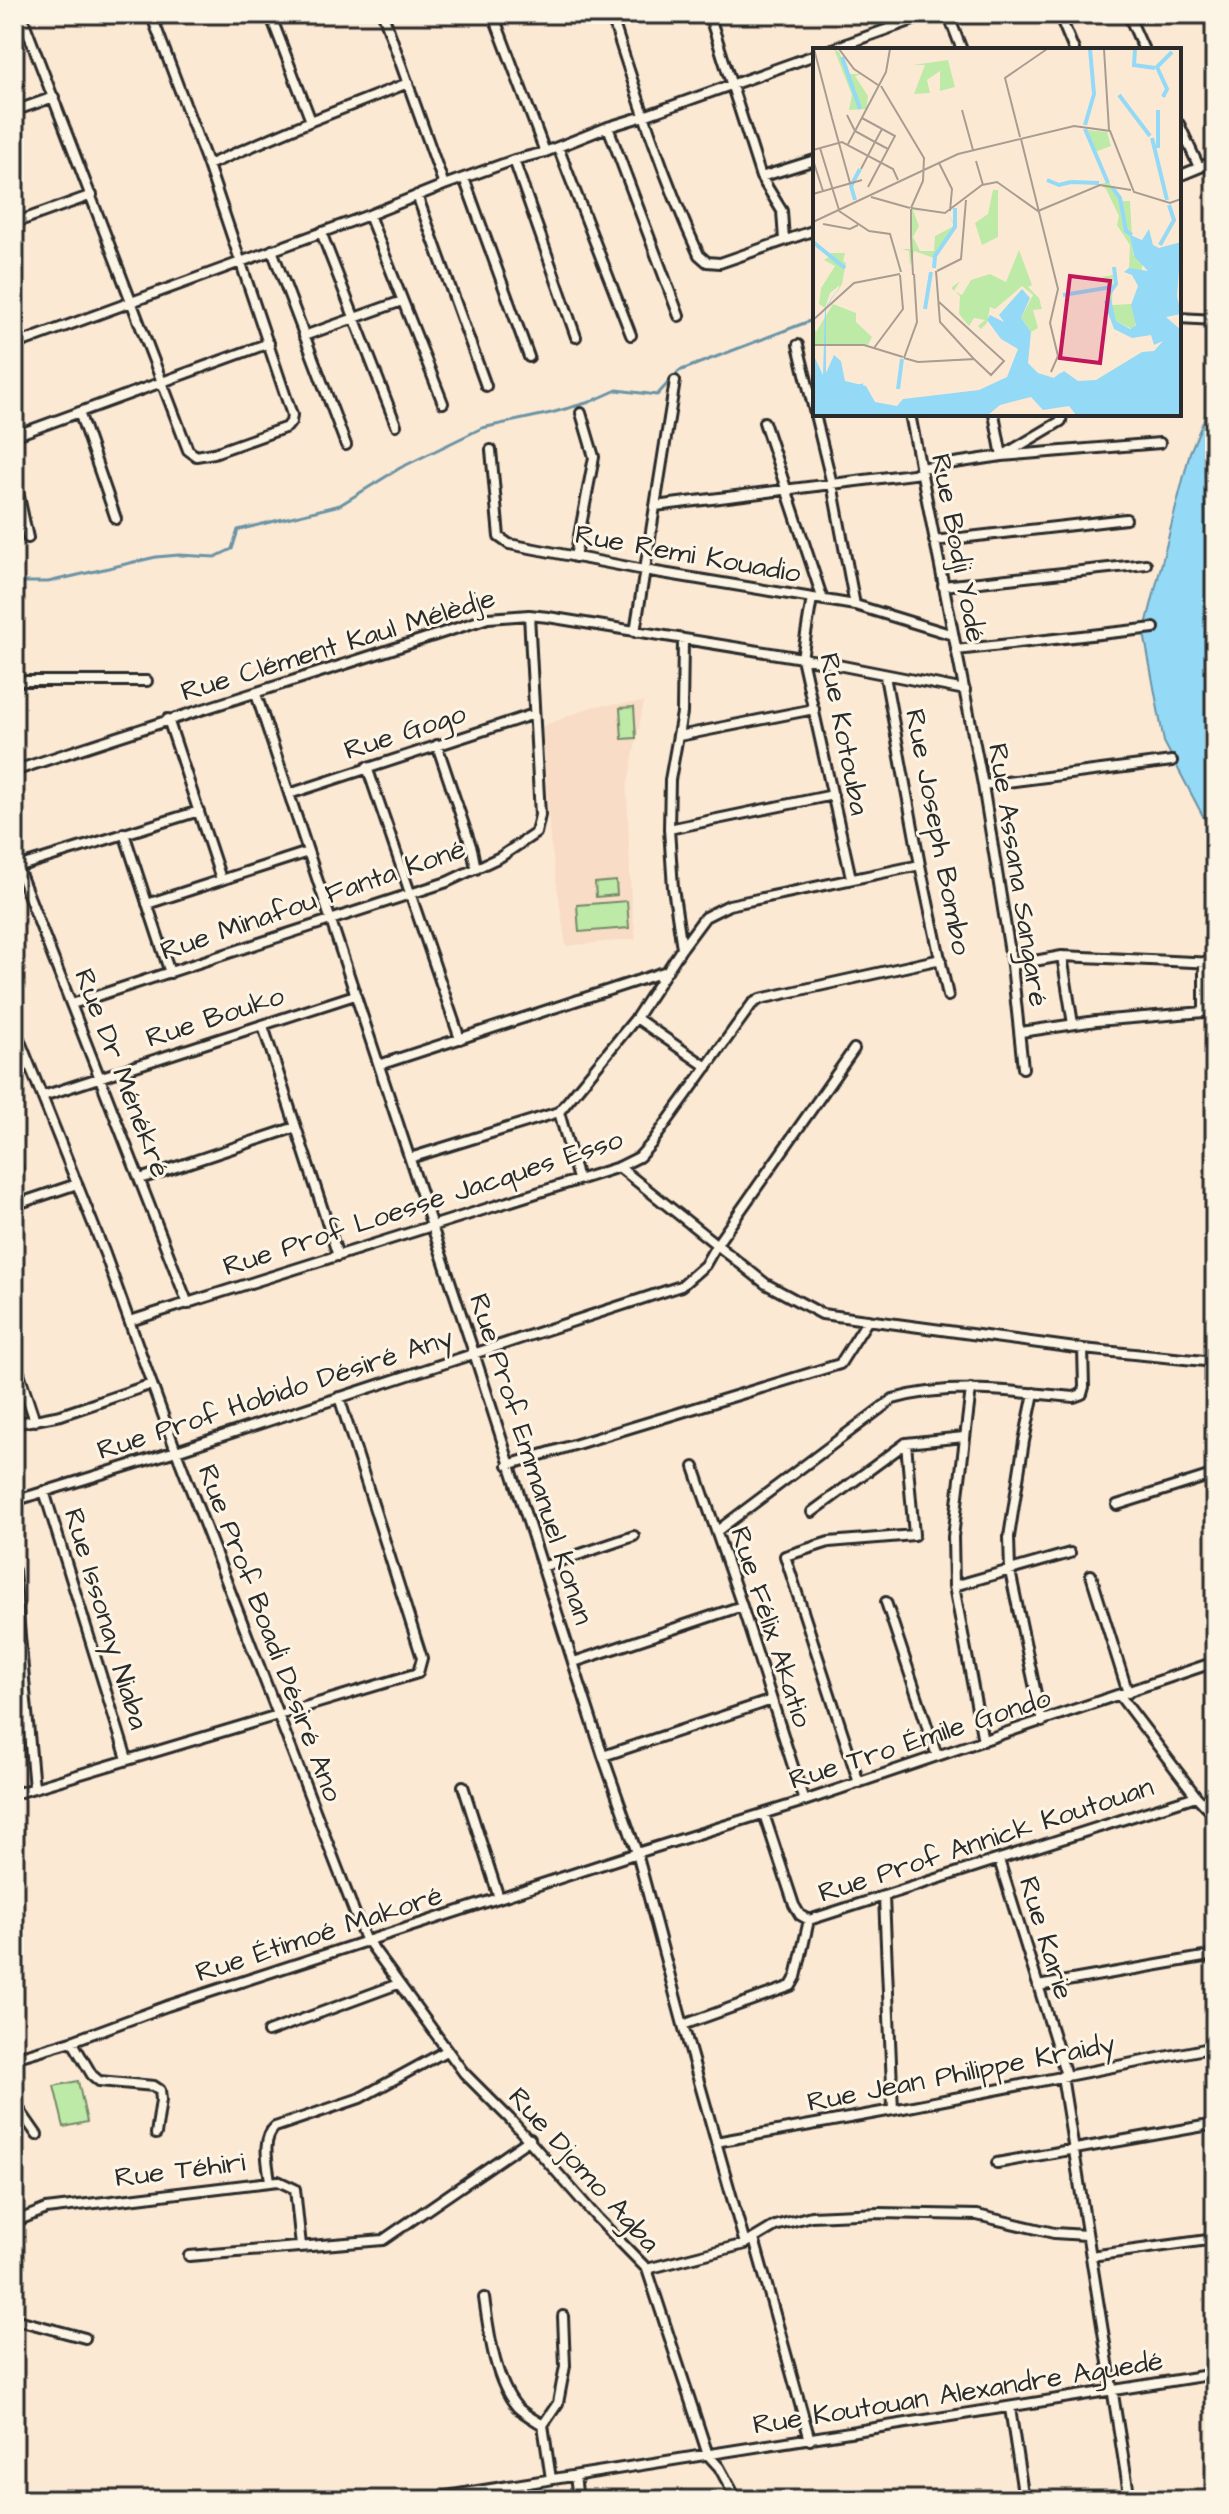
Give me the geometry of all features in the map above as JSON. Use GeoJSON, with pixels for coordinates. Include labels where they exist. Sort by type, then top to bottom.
{"type":"FeatureCollection","features":[{"type":"Feature","properties":{"kind":"street"},"geometry":{"type":"LineString","coordinates":[[21,14],[161,383],[188,450],[196,456],[214,453],[287,427],[292,415],[208,165],[151,14]]}},
{"type":"Feature","properties":{"kind":"street"},"geometry":{"type":"LineString","coordinates":[[289,14],[271,17],[311,121]]}},
{"type":"Feature","properties":{"kind":"street"},"geometry":{"type":"LineString","coordinates":[[383,14],[444,185]]}},
{"type":"Feature","properties":{"kind":"street"},"geometry":{"type":"LineString","coordinates":[[493,14],[545,152]]}},
{"type":"Feature","properties":{"kind":"street"},"geometry":{"type":"LineString","coordinates":[[611,14],[667,181],[699,255],[707,262],[720,263],[813,231]]}},
{"type":"Feature","properties":{"kind":"street"},"geometry":{"type":"LineString","coordinates":[[709,14],[761,177],[782,211],[784,240]]}},
{"type":"Feature","properties":{"kind":"street"},"geometry":{"type":"LineString","coordinates":[[835,48],[930,14]]}},
{"type":"Feature","properties":{"kind":"street"},"geometry":{"type":"LineString","coordinates":[[948,14],[961,48]]}},
{"type":"Feature","properties":{"kind":"street"},"geometry":{"type":"LineString","coordinates":[[1059,14],[1073,48]]}},
{"type":"Feature","properties":{"kind":"street"},"geometry":{"type":"LineString","coordinates":[[1128,14],[1143,48]]}},
{"type":"Feature","properties":{"kind":"street"},"geometry":{"type":"LineString","coordinates":[[14,345],[444,185],[813,56]]}},
{"type":"Feature","properties":{"kind":"street"},"geometry":{"type":"LineString","coordinates":[[208,165],[408,83]]}},
{"type":"Feature","properties":{"kind":"street"},"geometry":{"type":"LineString","coordinates":[[14,111],[54,97]]}},
{"type":"Feature","properties":{"kind":"street"},"geometry":{"type":"LineString","coordinates":[[608,127],[679,316]]}},
{"type":"Feature","properties":{"kind":"street"},"geometry":{"type":"LineString","coordinates":[[1181,128],[1199,167]]}},
{"type":"Feature","properties":{"kind":"street"},"geometry":{"type":"LineString","coordinates":[[558,147],[631,335]]}},
{"type":"Feature","properties":{"kind":"street"},"geometry":{"type":"LineString","coordinates":[[514,160],[576,337]]}},
{"type":"Feature","properties":{"kind":"street"},"geometry":{"type":"LineString","coordinates":[[761,177],[813,161]]}},
{"type":"Feature","properties":{"kind":"street"},"geometry":{"type":"LineString","coordinates":[[1181,175],[1215,161]]}},
{"type":"Feature","properties":{"kind":"street"},"geometry":{"type":"LineString","coordinates":[[464,178],[529,357]]}},
{"type":"Feature","properties":{"kind":"street"},"geometry":{"type":"LineString","coordinates":[[14,223],[92,195]]}},
{"type":"Feature","properties":{"kind":"street"},"geometry":{"type":"LineString","coordinates":[[417,195],[486,386]]}},
{"type":"Feature","properties":{"kind":"street"},"geometry":{"type":"LineString","coordinates":[[369,215],[443,403]]}},
{"type":"Feature","properties":{"kind":"street"},"geometry":{"type":"LineString","coordinates":[[321,232],[396,425]]}},
{"type":"Feature","properties":{"kind":"street"},"geometry":{"type":"LineString","coordinates":[[272,250],[346,445]]}},
{"type":"Feature","properties":{"kind":"street"},"geometry":{"type":"LineString","coordinates":[[304,336],[402,301]]}},
{"type":"Feature","properties":{"kind":"street"},"geometry":{"type":"LineString","coordinates":[[1181,318],[1215,320]]}},
{"type":"Feature","properties":{"kind":"street"},"geometry":{"type":"LineString","coordinates":[[14,436],[269,343]]}},
{"type":"Feature","properties":{"kind":"street"},"geometry":{"type":"LineString","coordinates":[[798,345],[813,406]]}},
{"type":"Feature","properties":{"kind":"street"},"geometry":{"type":"LineString","coordinates":[[635,632],[675,381]]}},
{"type":"Feature","properties":{"kind":"street"},"geometry":{"type":"LineString","coordinates":[[79,412],[116,519]]}},
{"type":"Feature","properties":{"kind":"street"},"geometry":{"type":"LineString","coordinates":[[575,557],[594,457],[581,413]]}},
{"type":"Feature","properties":{"kind":"street"},"geometry":{"type":"LineString","coordinates":[[815,416],[855,605]]}},
{"type":"Feature","properties":{"kind":"street","name":"Rue Bodji Yodé"},"geometry":{"type":"LineString","coordinates":[[910,416],[965,690]]}},
{"type":"Feature","properties":{"kind":"street"},"geometry":{"type":"LineString","coordinates":[[994,416],[1002,456]]}},
{"type":"Feature","properties":{"kind":"street"},"geometry":{"type":"LineString","coordinates":[[1002,456],[1061,421],[1062,416]]}},
{"type":"Feature","properties":{"kind":"street"},"geometry":{"type":"LineString","coordinates":[[764,422],[823,600]]}},
{"type":"Feature","properties":{"kind":"street"},"geometry":{"type":"LineString","coordinates":[[655,506],[832,484],[1002,456],[1160,443]]}},
{"type":"Feature","properties":{"kind":"street","name":"Rue Remi Kouadio"},"geometry":{"type":"LineString","coordinates":[[491,450],[499,537],[509,544],[855,605],[953,635]]}},
{"type":"Feature","properties":{"kind":"street"},"geometry":{"type":"LineString","coordinates":[[14,473],[28,538]]}},
{"type":"Feature","properties":{"kind":"street"},"geometry":{"type":"LineString","coordinates":[[934,541],[1126,519]]}},
{"type":"Feature","properties":{"kind":"street"},"geometry":{"type":"LineString","coordinates":[[943,586],[1146,564]]}},
{"type":"Feature","properties":{"kind":"street","name":"Rue Kotouba"},"geometry":{"type":"LineString","coordinates":[[812,598],[802,658],[851,878]]}},
{"type":"Feature","properties":{"kind":"street","name":"Rue Clément Kaul Mélèdje"},"geometry":{"type":"LineString","coordinates":[[14,771],[488,618],[529,615],[802,658],[965,690]]}},
{"type":"Feature","properties":{"kind":"street","name":"Rue Minafou Fanta Koné"},"geometry":{"type":"LineString","coordinates":[[72,1004],[447,882],[500,857],[536,833],[540,815],[529,615]]}},
{"type":"Feature","properties":{"kind":"street"},"geometry":{"type":"LineString","coordinates":[[956,650],[1154,628]]}},
{"type":"Feature","properties":{"kind":"street"},"geometry":{"type":"LineString","coordinates":[[682,948],[673,888],[669,829],[670,780],[682,713],[683,640]]}},
{"type":"Feature","properties":{"kind":"street","name":"Rue Joseph Bombo"},"geometry":{"type":"LineString","coordinates":[[885,676],[948,996]]}},
{"type":"Feature","properties":{"kind":"street"},"geometry":{"type":"LineString","coordinates":[[14,681],[147,681]]}},
{"type":"Feature","properties":{"kind":"street","name":"Rue Assana Sangaré"},"geometry":{"type":"LineString","coordinates":[[965,690],[1012,965],[1023,1068]]}},
{"type":"Feature","properties":{"kind":"street","name":"Rue Prof Emmanuel Konan"},"geometry":{"type":"LineString","coordinates":[[256,694],[637,1853],[716,2142],[750,2241],[810,2440]]}},
{"type":"Feature","properties":{"kind":"street"},"geometry":{"type":"LineString","coordinates":[[679,736],[814,709]]}},
{"type":"Feature","properties":{"kind":"street","name":"Rue Gogo"},"geometry":{"type":"LineString","coordinates":[[289,794],[534,714]]}},
{"type":"Feature","properties":{"kind":"street"},"geometry":{"type":"LineString","coordinates":[[168,719],[221,879]]}},
{"type":"Feature","properties":{"kind":"street"},"geometry":{"type":"LineString","coordinates":[[437,745],[476,869]]}},
{"type":"Feature","properties":{"kind":"street"},"geometry":{"type":"LineString","coordinates":[[983,785],[1172,761]]}},
{"type":"Feature","properties":{"kind":"street"},"geometry":{"type":"LineString","coordinates":[[367,767],[460,1039]]}},
{"type":"Feature","properties":{"kind":"street"},"geometry":{"type":"LineString","coordinates":[[669,829],[833,795]]}},
{"type":"Feature","properties":{"kind":"street"},"geometry":{"type":"LineString","coordinates":[[16,862],[199,811]]}},
{"type":"Feature","properties":{"kind":"street"},"geometry":{"type":"LineString","coordinates":[[124,833],[170,973]]}},
{"type":"Feature","properties":{"kind":"street"},"geometry":{"type":"LineString","coordinates":[[147,904],[308,852]]}},
{"type":"Feature","properties":{"kind":"street","name":"Rue Dr Ménékré"},"geometry":{"type":"LineString","coordinates":[[16,862],[188,1304]]}},
{"type":"Feature","properties":{"kind":"street"},"geometry":{"type":"LineString","coordinates":[[410,1158],[559,1112],[636,1018],[682,948],[714,910],[920,865]]}},
{"type":"Feature","properties":{"kind":"street"},"geometry":{"type":"LineString","coordinates":[[1012,965],[1062,956],[1215,963]]}},
{"type":"Feature","properties":{"kind":"street"},"geometry":{"type":"LineString","coordinates":[[1062,956],[1073,1024]]}},
{"type":"Feature","properties":{"kind":"street","name":"Rue Prof Loesse Jacques Esso"},"geometry":{"type":"LineString","coordinates":[[130,1321],[619,1167],[639,1157],[651,1144],[752,1004],[760,999],[941,959]]}},
{"type":"Feature","properties":{"kind":"street"},"geometry":{"type":"LineString","coordinates":[[1021,1032],[1204,1012],[1204,962]]}},
{"type":"Feature","properties":{"kind":"street"},"geometry":{"type":"LineString","coordinates":[[379,1065],[668,971]]}},
{"type":"Feature","properties":{"kind":"street","name":"Rue Bouko"},"geometry":{"type":"LineString","coordinates":[[43,1096],[355,995]]}},
{"type":"Feature","properties":{"kind":"street"},"geometry":{"type":"LineString","coordinates":[[636,1018],[707,1067]]}},
{"type":"Feature","properties":{"kind":"street","name":"Rue Prof Boadi Désiré Ano"},"geometry":{"type":"LineString","coordinates":[[14,1026],[367,1941]]}},
{"type":"Feature","properties":{"kind":"street"},"geometry":{"type":"LineString","coordinates":[[263,1026],[338,1256]]}},
{"type":"Feature","properties":{"kind":"street","name":"Rue Prof Hobido Désiré Any"},"geometry":{"type":"LineString","coordinates":[[14,1501],[681,1286],[705,1265],[854,1049]]}},
{"type":"Feature","properties":{"kind":"street"},"geometry":{"type":"LineString","coordinates":[[559,1112],[578,1179]]}},
{"type":"Feature","properties":{"kind":"street"},"geometry":{"type":"LineString","coordinates":[[140,1179],[296,1127]]}},
{"type":"Feature","properties":{"kind":"street"},"geometry":{"type":"LineString","coordinates":[[14,1159],[17,1167],[14,1168]]}},
{"type":"Feature","properties":{"kind":"street"},"geometry":{"type":"LineString","coordinates":[[619,1167],[766,1284],[822,1314],[1083,1349],[1215,1362]]}},
{"type":"Feature","properties":{"kind":"street"},"geometry":{"type":"LineString","coordinates":[[14,1205],[77,1184]]}},
{"type":"Feature","properties":{"kind":"street"},"geometry":{"type":"LineString","coordinates":[[508,1465],[840,1364],[868,1320]]}},
{"type":"Feature","properties":{"kind":"street"},"geometry":{"type":"LineString","coordinates":[[717,1531],[893,1399],[908,1394],[971,1389],[1074,1397],[1082,1394],[1083,1349]]}},
{"type":"Feature","properties":{"kind":"street"},"geometry":{"type":"LineString","coordinates":[[14,1358],[35,1421]]}},
{"type":"Feature","properties":{"kind":"street"},"geometry":{"type":"LineString","coordinates":[[14,1424],[61,1415],[152,1384]]}},
{"type":"Feature","properties":{"kind":"street"},"geometry":{"type":"LineString","coordinates":[[971,1389],[953,1537],[954,1586],[983,1741]]}},
{"type":"Feature","properties":{"kind":"street"},"geometry":{"type":"LineString","coordinates":[[1034,1393],[1009,1537],[1010,1571],[1042,1722]]}},
{"type":"Feature","properties":{"kind":"street"},"geometry":{"type":"LineString","coordinates":[[14,1794],[418,1673],[422,1658],[339,1397]]}},
{"type":"Feature","properties":{"kind":"street"},"geometry":{"type":"LineString","coordinates":[[812,1512],[906,1443],[964,1437]]}},
{"type":"Feature","properties":{"kind":"street"},"geometry":{"type":"LineString","coordinates":[[859,1783],[785,1556],[829,1542],[914,1535],[906,1443]]}},
{"type":"Feature","properties":{"kind":"street","name":"Rue Félix Akatio"},"geometry":{"type":"LineString","coordinates":[[694,1467],[804,1801]]}},
{"type":"Feature","properties":{"kind":"street"},"geometry":{"type":"LineString","coordinates":[[1117,1505],[1215,1474]]}},
{"type":"Feature","properties":{"kind":"street","name":"Rue Issonay Niaba"},"geometry":{"type":"LineString","coordinates":[[44,1491],[127,1759]]}},
{"type":"Feature","properties":{"kind":"street"},"geometry":{"type":"LineString","coordinates":[[542,1567],[634,1536]]}},
{"type":"Feature","properties":{"kind":"street"},"geometry":{"type":"LineString","coordinates":[[954,1586],[1070,1553]]}},
{"type":"Feature","properties":{"kind":"street"},"geometry":{"type":"LineString","coordinates":[[14,1571],[34,1788]]}},
{"type":"Feature","properties":{"kind":"street"},"geometry":{"type":"LineString","coordinates":[[1091,1575],[1124,1694],[1196,1796],[1215,1816]]}},
{"type":"Feature","properties":{"kind":"street"},"geometry":{"type":"LineString","coordinates":[[886,1602],[937,1756]]}},
{"type":"Feature","properties":{"kind":"street"},"geometry":{"type":"LineString","coordinates":[[574,1662],[742,1606]]}},
{"type":"Feature","properties":{"kind":"street","name":"Rue Tro Émile Gondo"},"geometry":{"type":"LineString","coordinates":[[637,1853],[1214,1665]]}},
{"type":"Feature","properties":{"kind":"street"},"geometry":{"type":"LineString","coordinates":[[603,1756],[772,1700]]}},
{"type":"Feature","properties":{"kind":"street"},"geometry":{"type":"LineString","coordinates":[[463,1786],[499,1898]]}},
{"type":"Feature","properties":{"kind":"street","name":"Rue Prof Annick Koutouan"},"geometry":{"type":"LineString","coordinates":[[764,1814],[794,1905],[800,1915],[809,1920],[1196,1796]]}},
{"type":"Feature","properties":{"kind":"street","name":"Rue Étimoé Makoré"},"geometry":{"type":"LineString","coordinates":[[14,2058],[637,1853]]}},
{"type":"Feature","properties":{"kind":"street","name":"Rue Karie"},"geometry":{"type":"LineString","coordinates":[[999,1860],[1064,2076],[1086,2235],[1130,2500]]}},
{"type":"Feature","properties":{"kind":"street"},"geometry":{"type":"LineString","coordinates":[[884,1897],[893,2110]]}},
{"type":"Feature","properties":{"kind":"street"},"geometry":{"type":"LineString","coordinates":[[683,2025],[791,1986],[796,1977],[809,1920]]}},
{"type":"Feature","properties":{"kind":"street","name":"Rue Djomo Agba"},"geometry":{"type":"LineString","coordinates":[[367,1941],[464,2073],[530,2139],[598,2219],[647,2269],[708,2455],[719,2467],[737,2500]]}},
{"type":"Feature","properties":{"kind":"street"},"geometry":{"type":"LineString","coordinates":[[1038,1986],[1215,1955]]}},
{"type":"Feature","properties":{"kind":"street"},"geometry":{"type":"LineString","coordinates":[[268,2032],[398,1984]]}},
{"type":"Feature","properties":{"kind":"street"},"geometry":{"type":"LineString","coordinates":[[72,2041],[92,2075],[99,2081],[154,2086],[160,2090],[156,2134]]}},
{"type":"Feature","properties":{"kind":"street","name":"Rue Jean Philippe Kraidy"},"geometry":{"type":"LineString","coordinates":[[716,2142],[1215,2047]]}},
{"type":"Feature","properties":{"kind":"street"},"geometry":{"type":"LineString","coordinates":[[270,2181],[267,2140],[269,2132],[275,2127],[360,2098],[446,2051]]}},
{"type":"Feature","properties":{"kind":"street"},"geometry":{"type":"LineString","coordinates":[[14,2102],[37,2135]]}},
{"type":"Feature","properties":{"kind":"street"},"geometry":{"type":"LineString","coordinates":[[997,2163],[1215,2124]]}},
{"type":"Feature","properties":{"kind":"street"},"geometry":{"type":"LineString","coordinates":[[189,2256],[383,2240],[530,2139]]}},
{"type":"Feature","properties":{"kind":"street","name":"Rue Téhiri"},"geometry":{"type":"LineString","coordinates":[[14,2222],[46,2209],[278,2181],[295,2189],[301,2246]]}},
{"type":"Feature","properties":{"kind":"street"},"geometry":{"type":"LineString","coordinates":[[647,2269],[750,2241],[775,2226],[811,2216],[879,2213],[977,2215],[1054,2233],[1086,2235]]}},
{"type":"Feature","properties":{"kind":"street"},"geometry":{"type":"LineString","coordinates":[[1091,2256],[1215,2239]]}},
{"type":"Feature","properties":{"kind":"street"},"geometry":{"type":"LineString","coordinates":[[484,2298],[491,2345],[503,2381],[517,2406],[543,2425]]}},
{"type":"Feature","properties":{"kind":"street"},"geometry":{"type":"LineString","coordinates":[[551,2479],[543,2425],[558,2403],[565,2366],[563,2316]]}},
{"type":"Feature","properties":{"kind":"street"},"geometry":{"type":"LineString","coordinates":[[14,2319],[85,2338]]}},
{"type":"Feature","properties":{"kind":"street","name":"Rue Koutouan Alexandre Aguedé"},"geometry":{"type":"LineString","coordinates":[[421,2500],[1215,2376]]}},
{"type":"Feature","properties":{"kind":"street"},"geometry":{"type":"LineString","coordinates":[[1010,2408],[1024,2500]]}},
{"type":"Feature","properties":{"kind":"street"},"geometry":{"type":"LineString","coordinates":[[575,2476],[578,2500]]}},
{"type":"Feature","properties":{"kind":"shaded area"},"geometry":{"type":"Polygon","coordinates":[[[644,702],[627,788],[631,899],[636,939],[566,946],[550,839],[543,726],[594,706],[644,702]]]}},
{"type":"Feature","properties":{"kind":"green space"},"geometry":{"type":"Polygon","coordinates":[[[634,707],[636,738],[622,739],[620,708],[634,707]]]}},
{"type":"Feature","properties":{"kind":"green space"},"geometry":{"type":"Polygon","coordinates":[[[616,881],[617,895],[596,897],[595,883],[616,881]]]}},
{"type":"Feature","properties":{"kind":"green space"},"geometry":{"type":"Polygon","coordinates":[[[627,901],[629,928],[579,932],[577,905],[627,901]]]}},
{"type":"Feature","properties":{"kind":"green space"},"geometry":{"type":"Polygon","coordinates":[[[78,2081],[87,2122],[64,2127],[54,2086],[78,2081]]]}},
{"type":"Feature","properties":{"kind":"water"},"geometry":{"type":"Polygon","coordinates":[[[1215,394],[1215,839],[1164,742],[1144,633],[1190,452],[1215,394]]]}},
{"type":"Feature","properties":{"kind":"waterway"},"geometry":{"type":"LineString","coordinates":[[1205,169],[1215,166]]}},
{"type":"Feature","properties":{"kind":"waterway"},"geometry":{"type":"LineString","coordinates":[[14,582],[48,582],[156,557],[215,557],[232,549],[238,530],[340,505],[400,468],[482,428],[551,413],[590,402],[617,390],[657,395],[679,371],[813,320]]}}]}
